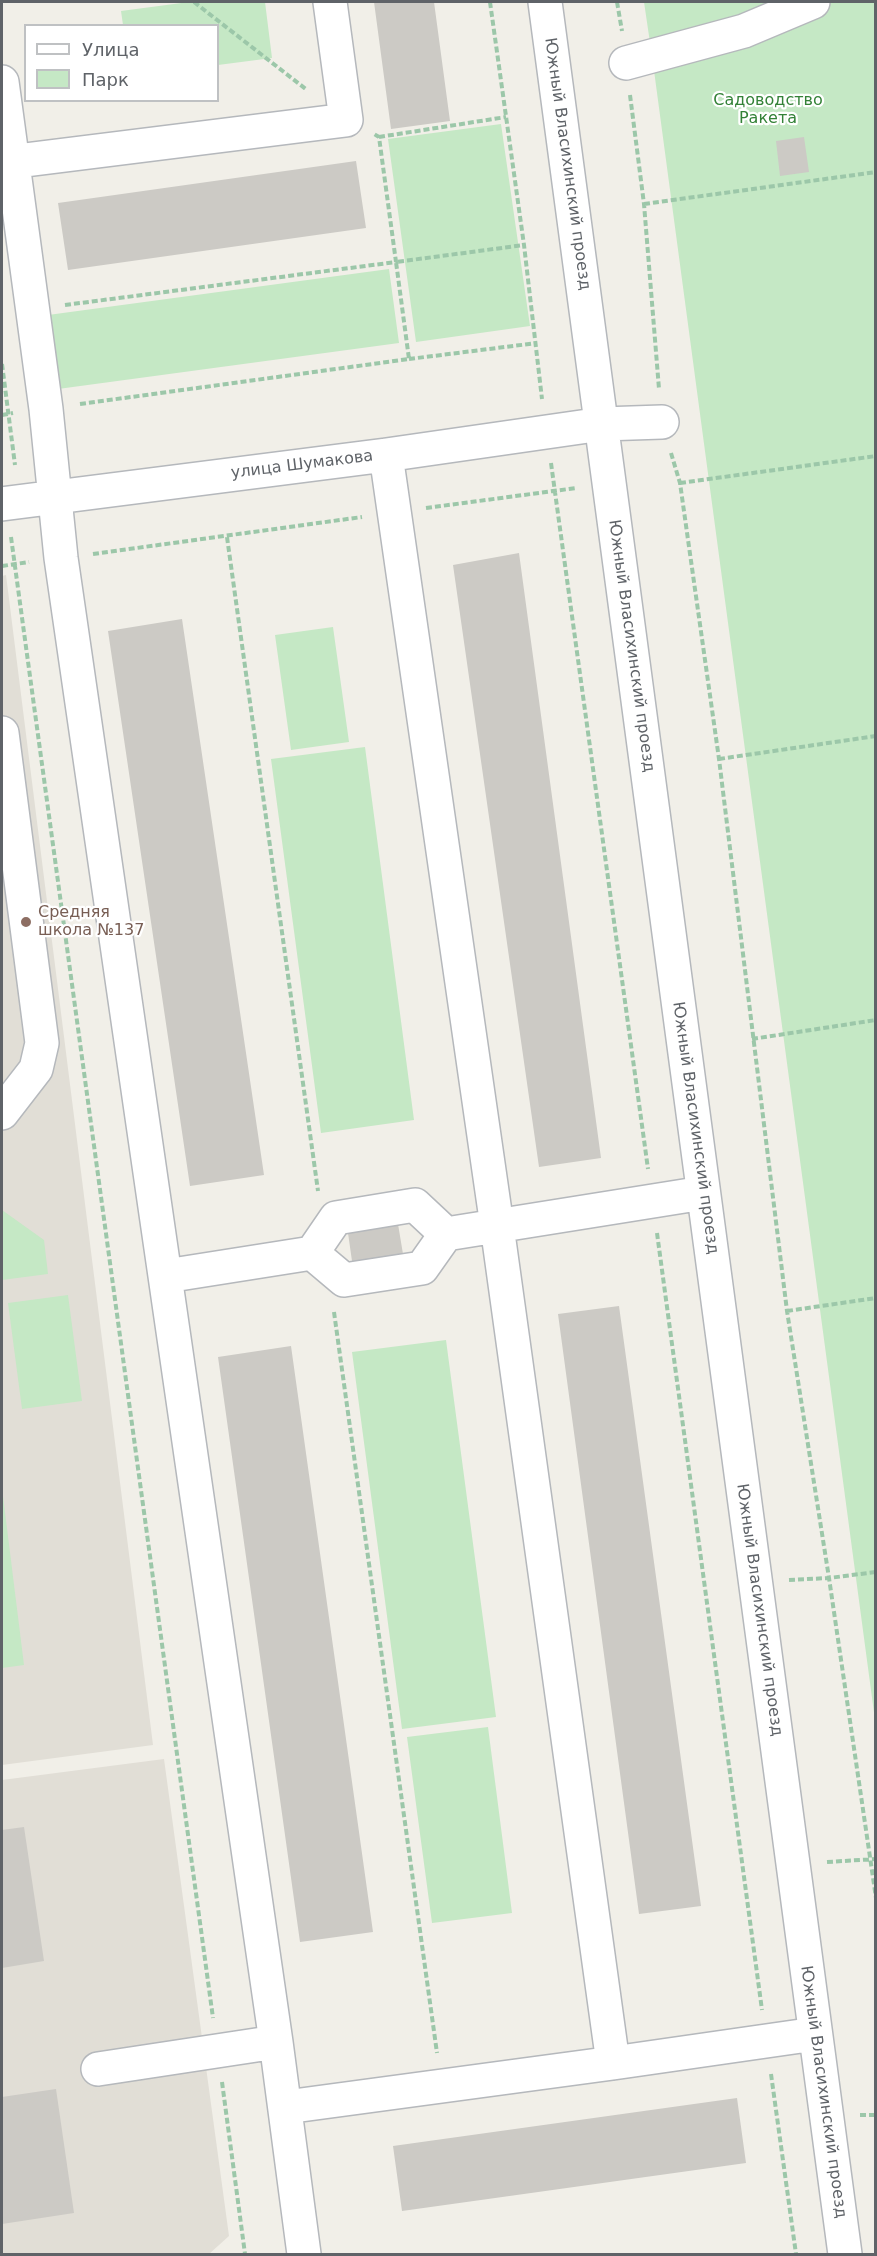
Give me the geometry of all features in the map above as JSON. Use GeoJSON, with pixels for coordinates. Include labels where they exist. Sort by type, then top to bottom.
{"type":"FeatureCollection","features":[{"type":"Feature","properties":{"kind":"street"},"geometry":{"type":"LineString","coordinates":[[7,162],[345,120],[330,2]]}},
{"type":"Feature","properties":{"kind":"street","name":"Южный Власихинский проезд"},"geometry":{"type":"LineString","coordinates":[[545,2],[845,2254]]}},
{"type":"Feature","properties":{"kind":"street"},"geometry":{"type":"LineString","coordinates":[[626,63],[744,31],[813,2]]}},
{"type":"Feature","properties":{"kind":"street"},"geometry":{"type":"LineString","coordinates":[[2,82],[7,162],[46,409],[61,558],[286,2107],[304,2254]]}},
{"type":"Feature","properties":{"kind":"street","name":"улица Шумакова"},"geometry":{"type":"LineString","coordinates":[[6,515],[54,497],[602,424],[662,422]]}},
{"type":"Feature","properties":{"kind":"street"},"geometry":{"type":"LineString","coordinates":[[386,454],[497,1226],[613,2063]]}},
{"type":"Feature","properties":{"kind":"street"},"geometry":{"type":"LineString","coordinates":[[2,733],[42,1043],[36,1069],[2,1113]]}},
{"type":"Feature","properties":{"kind":"street"},"geometry":{"type":"LineString","coordinates":[[312,1253],[344,1280],[422,1268],[446,1234],[703,1193]]}},
{"type":"Feature","properties":{"kind":"street"},"geometry":{"type":"LineString","coordinates":[[166,1276],[312,1253],[336,1218],[415,1205],[446,1234]]}},
{"type":"Feature","properties":{"kind":"street"},"geometry":{"type":"LineString","coordinates":[[286,2107],[815,2034]]}},
{"type":"Feature","properties":{"kind":"street"},"geometry":{"type":"LineString","coordinates":[[98,2069],[276,2042]]}},
{"type":"Feature","properties":{"kind":"path"},"geometry":{"type":"LineString","coordinates":[[194,2],[345,120],[379,137],[506,117]]}},
{"type":"Feature","properties":{"kind":"path"},"geometry":{"type":"LineString","coordinates":[[490,2],[537,343],[542,405]]}},
{"type":"Feature","properties":{"kind":"path"},"geometry":{"type":"LineString","coordinates":[[617,2],[644,204],[662,422],[680,483],[719,759],[787,1311],[876,1898]]}},
{"type":"Feature","properties":{"kind":"path"},"geometry":{"type":"LineString","coordinates":[[379,137],[409,358]]}},
{"type":"Feature","properties":{"kind":"path"},"geometry":{"type":"LineString","coordinates":[[644,204],[876,172]]}},
{"type":"Feature","properties":{"kind":"path"},"geometry":{"type":"LineString","coordinates":[[32,309],[524,245]]}},
{"type":"Feature","properties":{"kind":"path"},"geometry":{"type":"LineString","coordinates":[[2,415],[409,358],[537,343]]}},
{"type":"Feature","properties":{"kind":"path"},"geometry":{"type":"LineString","coordinates":[[2,364],[15,465]]}},
{"type":"Feature","properties":{"kind":"path"},"geometry":{"type":"LineString","coordinates":[[680,483],[876,456]]}},
{"type":"Feature","properties":{"kind":"path"},"geometry":{"type":"LineString","coordinates":[[550,460],[796,2254]]}},
{"type":"Feature","properties":{"kind":"path"},"geometry":{"type":"LineString","coordinates":[[2,566],[610,484]]}},
{"type":"Feature","properties":{"kind":"path"},"geometry":{"type":"LineString","coordinates":[[6,515],[16,564],[245,2254]]}},
{"type":"Feature","properties":{"kind":"path"},"geometry":{"type":"LineString","coordinates":[[719,759],[876,736]]}},
{"type":"Feature","properties":{"kind":"path"},"geometry":{"type":"LineString","coordinates":[[752,1039],[876,1020]]}},
{"type":"Feature","properties":{"kind":"path"},"geometry":{"type":"LineString","coordinates":[[787,1311],[876,1298]]}},
{"type":"Feature","properties":{"kind":"path"},"geometry":{"type":"LineString","coordinates":[[755,1582],[829,1578],[876,1572]]}},
{"type":"Feature","properties":{"kind":"path"},"geometry":{"type":"LineString","coordinates":[[793,1864],[876,1859]]}},
{"type":"Feature","properties":{"kind":"shaded area","name":"Средняя школа №137"},"geometry":{"type":"Polygon","coordinates":[[[6,575],[153,1745],[2,1765],[2,576],[6,575]]]}},
{"type":"Feature","properties":{"kind":"shaded area"},"geometry":{"type":"Polygon","coordinates":[[[164,1759],[229,2236],[209,2254],[2,2254],[2,1780],[164,1759]]]}},
{"type":"Feature","properties":{"kind":"green space"},"geometry":{"type":"Polygon","coordinates":[[[189,2],[265,2],[272,58],[219,65],[219,24],[123,24],[121,11],[189,2]]]}},
{"type":"Feature","properties":{"kind":"green space","name":"Садоводство Ракета"},"geometry":{"type":"Polygon","coordinates":[[[644,2],[875,2],[875,1720],[653,63],[644,2]]]}},
{"type":"Feature","properties":{"kind":"green space"},"geometry":{"type":"Polygon","coordinates":[[[501,124],[530,326],[416,342],[388,139],[501,124]]]}},
{"type":"Feature","properties":{"kind":"green space"},"geometry":{"type":"Polygon","coordinates":[[[389,269],[399,343],[58,389],[48,315],[389,269]]]}},
{"type":"Feature","properties":{"kind":"green space"},"geometry":{"type":"Polygon","coordinates":[[[333,627],[349,742],[291,750],[275,635],[333,627]]]}},
{"type":"Feature","properties":{"kind":"green space"},"geometry":{"type":"Polygon","coordinates":[[[365,747],[414,1120],[321,1133],[271,759],[365,747]]]}},
{"type":"Feature","properties":{"kind":"green space"},"geometry":{"type":"Polygon","coordinates":[[[2,1210],[44,1240],[48,1274],[2,1280],[2,1210]]]}},
{"type":"Feature","properties":{"kind":"green space"},"geometry":{"type":"Polygon","coordinates":[[[68,1295],[82,1401],[22,1409],[8,1303],[68,1295]]]}},
{"type":"Feature","properties":{"kind":"green space"},"geometry":{"type":"Polygon","coordinates":[[[446,1340],[496,1717],[402,1729],[352,1352],[446,1340]]]}},
{"type":"Feature","properties":{"kind":"green space"},"geometry":{"type":"Polygon","coordinates":[[[2,1488],[24,1665],[2,1668],[2,1488]]]}},
{"type":"Feature","properties":{"kind":"green space"},"geometry":{"type":"Polygon","coordinates":[[[488,1727],[512,1913],[432,1923],[407,1737],[488,1727]]]}},
{"type":"Feature","properties":{"kind":"building"},"geometry":{"type":"Polygon","coordinates":[[[374,2],[434,2],[450,121],[391,129],[374,2]]]}},
{"type":"Feature","properties":{"kind":"building"},"geometry":{"type":"Polygon","coordinates":[[[804,137],[809,172],[780,176],[776,141],[804,137]]]}},
{"type":"Feature","properties":{"kind":"building"},"geometry":{"type":"Polygon","coordinates":[[[356,161],[366,228],[68,270],[58,203],[356,161]]]}},
{"type":"Feature","properties":{"kind":"building"},"geometry":{"type":"Polygon","coordinates":[[[519,553],[601,1158],[539,1167],[453,565],[519,553]]]}},
{"type":"Feature","properties":{"kind":"building"},"geometry":{"type":"Polygon","coordinates":[[[182,619],[264,1175],[190,1186],[108,631],[182,619]]]}},
{"type":"Feature","properties":{"kind":"building"},"geometry":{"type":"Polygon","coordinates":[[[397,1218],[404,1260],[353,1268],[347,1226],[397,1218]]]}},
{"type":"Feature","properties":{"kind":"building"},"geometry":{"type":"Polygon","coordinates":[[[619,1306],[701,1906],[639,1914],[558,1314],[619,1306]]]}},
{"type":"Feature","properties":{"kind":"building"},"geometry":{"type":"Polygon","coordinates":[[[291,1346],[373,1932],[300,1942],[218,1357],[291,1346]]]}},
{"type":"Feature","properties":{"kind":"building"},"geometry":{"type":"Polygon","coordinates":[[[24,1827],[44,1961],[2,1968],[2,1830],[24,1827]]]}},
{"type":"Feature","properties":{"kind":"building"},"geometry":{"type":"Polygon","coordinates":[[[56,2089],[74,2213],[2,2224],[2,2097],[56,2089]]]}},
{"type":"Feature","properties":{"kind":"building"},"geometry":{"type":"Polygon","coordinates":[[[737,2098],[746,2163],[402,2211],[393,2146],[737,2098]]]}},
{"type":"Feature","properties":{"kind":"place","name":"Средняя школа №137"},"geometry":{"type":"Point","coordinates":[26,922]}}]}
